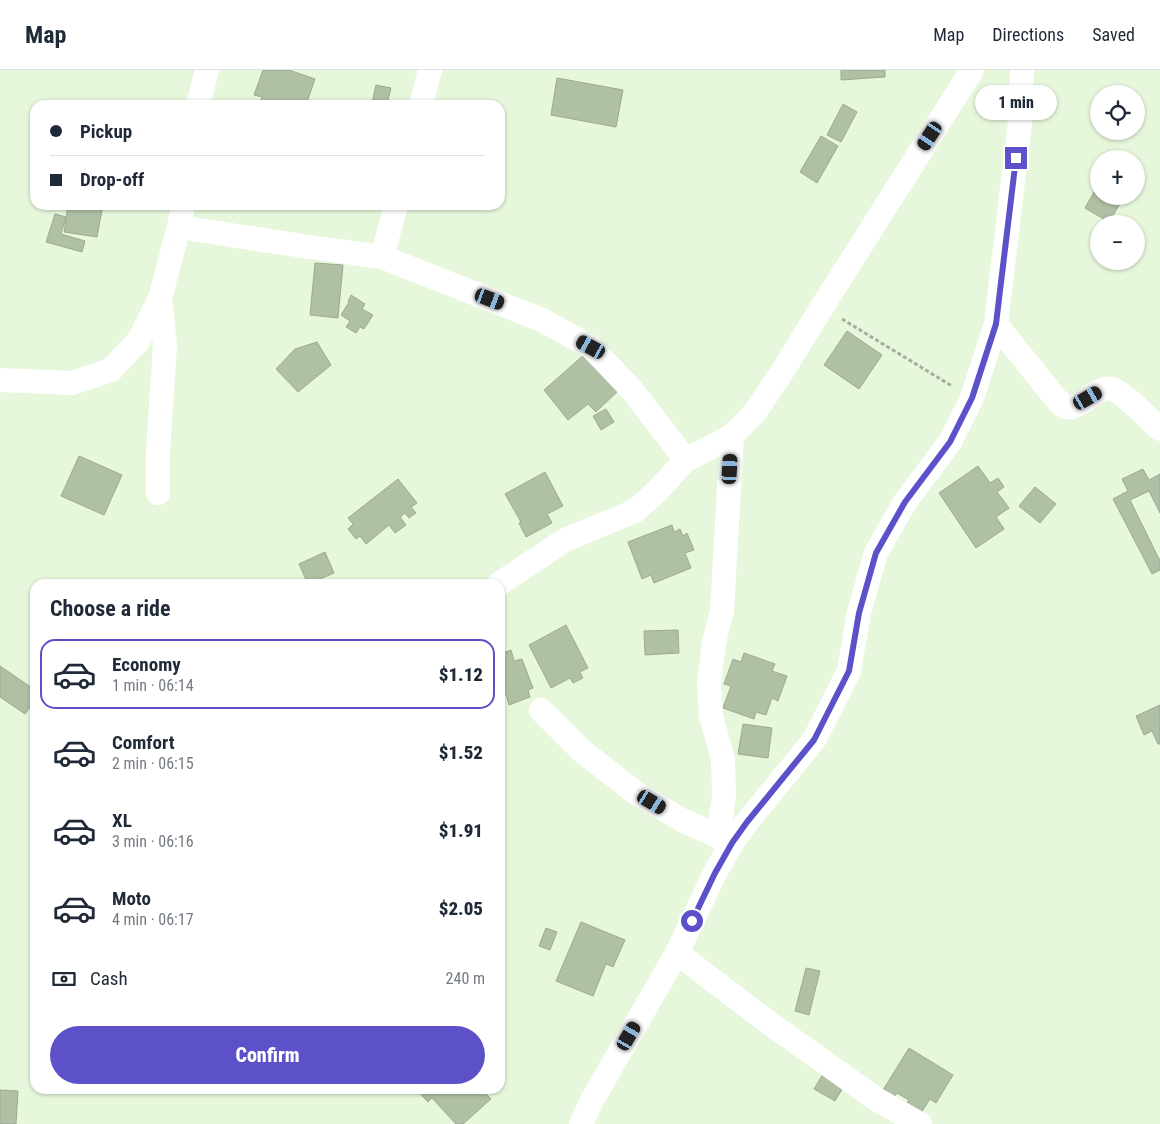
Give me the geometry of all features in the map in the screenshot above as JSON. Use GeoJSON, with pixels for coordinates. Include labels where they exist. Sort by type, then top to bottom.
{"type":"FeatureCollection","features":[{"type":"Feature","properties":{"kind":"street"},"geometry":{"type":"LineString","coordinates":[[199,100],[207,70]]}},
{"type":"Feature","properties":{"kind":"street"},"geometry":{"type":"LineString","coordinates":[[422,100],[430,70]]}},
{"type":"Feature","properties":{"kind":"street"},"geometry":{"type":"LineString","coordinates":[[505,580],[565,540],[635,511],[686,460],[732,436],[755,412],[972,70]]}},
{"type":"Feature","properties":{"kind":"street"},"geometry":{"type":"LineString","coordinates":[[725,840],[747,822],[814,740],[849,671],[859,613],[876,553],[905,502],[950,442],[972,398],[996,324],[1020,122],[1022,70]]}},
{"type":"Feature","properties":{"kind":"street"},"geometry":{"type":"LineString","coordinates":[[382,256],[395,210]]}},
{"type":"Feature","properties":{"kind":"street"},"geometry":{"type":"LineString","coordinates":[[0,380],[72,383],[111,370],[139,340],[160,298],[181,216],[303,246],[382,256],[542,320],[591,347],[632,390],[686,460]]}},
{"type":"Feature","properties":{"kind":"street"},"geometry":{"type":"LineString","coordinates":[[158,493],[158,453],[165,345],[160,298]]}},
{"type":"Feature","properties":{"kind":"street"},"geometry":{"type":"LineString","coordinates":[[996,324],[1057,400],[1066,407],[1073,407],[1103,389],[1112,389],[1122,394],[1160,429]]}},
{"type":"Feature","properties":{"kind":"street"},"geometry":{"type":"LineString","coordinates":[[581,1124],[591,1102],[677,954],[715,873],[725,840],[723,759],[711,716],[709,685],[714,642],[722,610],[732,436]]}},
{"type":"Feature","properties":{"kind":"street"},"geometry":{"type":"LineString","coordinates":[[541,710],[582,751],[636,793],[682,820],[725,840]]}},
{"type":"Feature","properties":{"kind":"street"},"geometry":{"type":"LineString","coordinates":[[677,954],[876,1099],[920,1124]]}},
{"type":"Feature","properties":{"kind":"path"},"geometry":{"type":"LineString","coordinates":[[822,307],[972,398]]}},
{"type":"Feature","properties":{"kind":"building"},"geometry":{"type":"Polygon","coordinates":[[[263,70],[289,70],[315,79],[308,100],[261,100],[262,97],[254,95],[263,70]]]}},
{"type":"Feature","properties":{"kind":"building"},"geometry":{"type":"Polygon","coordinates":[[[841,70],[885,70],[885,77],[841,80],[841,70]]]}},
{"type":"Feature","properties":{"kind":"building"},"geometry":{"type":"Polygon","coordinates":[[[557,78],[623,90],[616,127],[551,115],[557,78]]]}},
{"type":"Feature","properties":{"kind":"building"},"geometry":{"type":"Polygon","coordinates":[[[376,85],[391,88],[388,100],[373,100],[376,85]]]}},
{"type":"Feature","properties":{"kind":"building"},"geometry":{"type":"Polygon","coordinates":[[[843,104],[857,112],[841,142],[827,135],[843,104]]]}},
{"type":"Feature","properties":{"kind":"building"},"geometry":{"type":"Polygon","coordinates":[[[821,136],[838,146],[817,183],[800,172],[821,136]]]}},
{"type":"Feature","properties":{"kind":"building"},"geometry":{"type":"Polygon","coordinates":[[[1090,199],[1090,205],[1119,205],[1113,215],[1097,215],[1085,208],[1090,199]]]}},
{"type":"Feature","properties":{"kind":"building"},"geometry":{"type":"Polygon","coordinates":[[[67,210],[102,210],[97,237],[64,232],[67,210]]]}},
{"type":"Feature","properties":{"kind":"building"},"geometry":{"type":"Polygon","coordinates":[[[55,214],[66,217],[61,234],[85,241],[82,252],[46,242],[55,214]]]}},
{"type":"Feature","properties":{"kind":"building"},"geometry":{"type":"Polygon","coordinates":[[[315,263],[343,265],[338,318],[310,315],[315,263]]]}},
{"type":"Feature","properties":{"kind":"building"},"geometry":{"type":"Polygon","coordinates":[[[351,295],[365,304],[362,309],[373,315],[364,329],[360,327],[356,333],[346,327],[350,321],[341,315],[351,295]]]}},
{"type":"Feature","properties":{"kind":"building"},"geometry":{"type":"Polygon","coordinates":[[[847,331],[882,355],[859,389],[824,365],[847,331]]]}},
{"type":"Feature","properties":{"kind":"building"},"geometry":{"type":"Polygon","coordinates":[[[317,342],[331,365],[298,392],[276,369],[295,349],[317,342]]]}},
{"type":"Feature","properties":{"kind":"building"},"geometry":{"type":"Polygon","coordinates":[[[586,353],[620,389],[596,412],[588,404],[568,420],[544,390],[586,353]]]}},
{"type":"Feature","properties":{"kind":"building"},"geometry":{"type":"Polygon","coordinates":[[[606,409],[614,422],[601,430],[593,416],[606,409]]]}},
{"type":"Feature","properties":{"kind":"building"},"geometry":{"type":"Polygon","coordinates":[[[79,456],[122,475],[104,515],[61,496],[79,456]]]}},
{"type":"Feature","properties":{"kind":"building"},"geometry":{"type":"Polygon","coordinates":[[[978,466],[990,483],[998,478],[1004,487],[997,492],[1009,508],[996,517],[1004,529],[976,548],[939,493],[978,466]]]}},
{"type":"Feature","properties":{"kind":"building"},"geometry":{"type":"Polygon","coordinates":[[[1143,469],[1149,480],[1160,474],[1160,513],[1149,491],[1130,500],[1160,559],[1160,570],[1152,574],[1113,499],[1128,491],[1122,479],[1143,469]]]}},
{"type":"Feature","properties":{"kind":"building"},"geometry":{"type":"Polygon","coordinates":[[[545,472],[563,506],[547,514],[552,523],[526,537],[519,523],[521,522],[505,494],[545,472]]]}},
{"type":"Feature","properties":{"kind":"building"},"geometry":{"type":"Polygon","coordinates":[[[398,479],[417,503],[411,507],[416,513],[409,518],[405,513],[400,517],[406,525],[395,533],[389,525],[366,544],[360,536],[356,539],[348,529],[353,524],[348,518],[398,479]]]}},
{"type":"Feature","properties":{"kind":"building"},"geometry":{"type":"Polygon","coordinates":[[[1035,487],[1056,504],[1040,523],[1019,506],[1035,487]]]}},
{"type":"Feature","properties":{"kind":"building"},"geometry":{"type":"Polygon","coordinates":[[[672,525],[674,532],[680,529],[683,536],[687,533],[694,550],[685,553],[691,568],[654,583],[651,575],[642,579],[628,542],[672,525]]]}},
{"type":"Feature","properties":{"kind":"building"},"geometry":{"type":"Polygon","coordinates":[[[325,552],[334,573],[320,579],[306,579],[299,564],[325,552]]]}},
{"type":"Feature","properties":{"kind":"building"},"geometry":{"type":"Polygon","coordinates":[[[566,625],[588,668],[580,672],[583,678],[573,683],[570,678],[551,688],[529,645],[566,625]]]}},
{"type":"Feature","properties":{"kind":"building"},"geometry":{"type":"Polygon","coordinates":[[[678,630],[679,653],[645,655],[644,631],[678,630]]]}},
{"type":"Feature","properties":{"kind":"building"},"geometry":{"type":"Polygon","coordinates":[[[511,650],[514,661],[522,659],[533,688],[528,690],[530,697],[509,705],[505,694],[505,652],[511,650]]]}},
{"type":"Feature","properties":{"kind":"building"},"geometry":{"type":"Polygon","coordinates":[[[744,653],[775,664],[772,671],[787,676],[778,701],[772,698],[766,715],[756,712],[754,719],[723,708],[731,686],[724,684],[733,659],[741,662],[744,653]]]}},
{"type":"Feature","properties":{"kind":"building"},"geometry":{"type":"Polygon","coordinates":[[[0,666],[30,687],[30,706],[25,714],[0,697],[0,666]]]}},
{"type":"Feature","properties":{"kind":"building"},"geometry":{"type":"Polygon","coordinates":[[[1160,705],[1160,744],[1158,744],[1152,731],[1144,735],[1136,716],[1160,705]]]}},
{"type":"Feature","properties":{"kind":"building"},"geometry":{"type":"Polygon","coordinates":[[[743,724],[772,728],[768,758],[738,754],[743,724]]]}},
{"type":"Feature","properties":{"kind":"building"},"geometry":{"type":"Polygon","coordinates":[[[581,922],[625,940],[613,967],[606,964],[593,996],[556,981],[581,922]]]}},
{"type":"Feature","properties":{"kind":"building"},"geometry":{"type":"Polygon","coordinates":[[[546,928],[557,932],[550,950],[539,946],[546,928]]]}},
{"type":"Feature","properties":{"kind":"building"},"geometry":{"type":"Polygon","coordinates":[[[806,968],[820,971],[809,1015],[795,1011],[806,968]]]}},
{"type":"Feature","properties":{"kind":"building"},"geometry":{"type":"Polygon","coordinates":[[[909,1048],[953,1075],[936,1103],[930,1099],[919,1116],[905,1106],[909,1100],[897,1093],[894,1097],[883,1090],[909,1048]]]}},
{"type":"Feature","properties":{"kind":"building"},"geometry":{"type":"Polygon","coordinates":[[[823,1074],[844,1086],[835,1101],[814,1089],[823,1074]]]}},
{"type":"Feature","properties":{"kind":"building"},"geometry":{"type":"Polygon","coordinates":[[[0,1090],[18,1091],[16,1124],[0,1124],[0,1090]]]}},
{"type":"Feature","properties":{"kind":"building"},"geometry":{"type":"Polygon","coordinates":[[[421,1094],[486,1094],[491,1099],[463,1124],[456,1124],[432,1098],[428,1102],[421,1094]]]}},
{"type":"Feature","properties":{"kind":"route"},"geometry":{"type":"LineString","coordinates":[[692,921],[732,843],[814,740],[849,671],[859,613],[876,553],[905,502],[950,442],[972,398],[996,324],[1016,158]]}}]}
